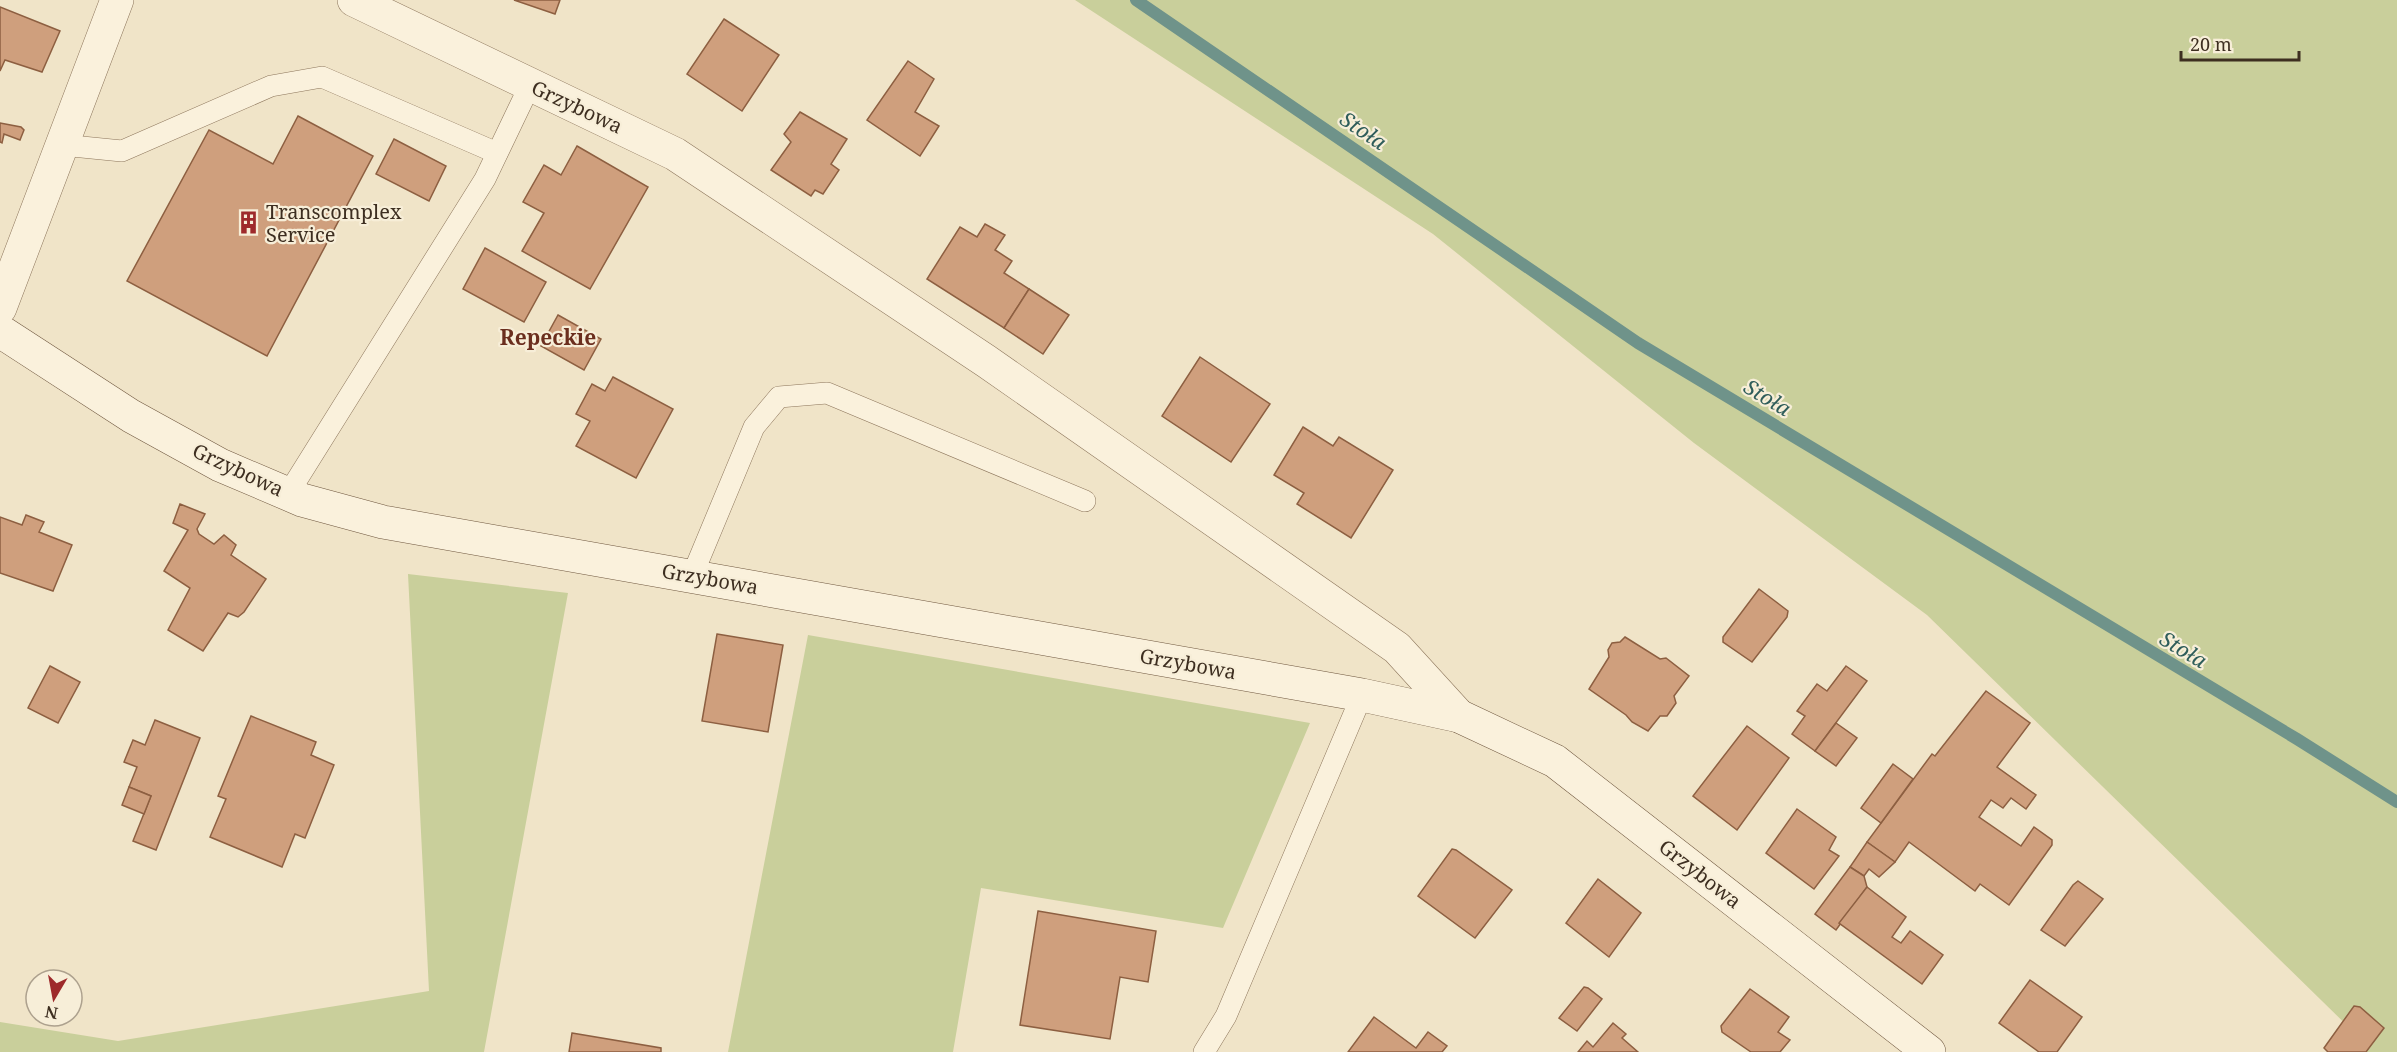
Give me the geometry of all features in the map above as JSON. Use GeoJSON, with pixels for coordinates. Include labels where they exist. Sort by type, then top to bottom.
{"type":"FeatureCollection","features":[{"type":"Feature","properties":{"kind":"street"},"geometry":{"type":"LineString","coordinates":[[0,308],[117,0]]}},
{"type":"Feature","properties":{"kind":"street","name":"Grzybowa"},"geometry":{"type":"LineString","coordinates":[[354,0],[675,154],[986,361],[1397,648],[1460,716]]}},
{"type":"Feature","properties":{"kind":"street","name":"Grzybowa"},"geometry":{"type":"LineString","coordinates":[[0,331],[131,416],[220,465],[288,494],[383,522],[1362,695],[1460,716],[1555,761],[1929,1052]]}},
{"type":"Feature","properties":{"kind":"lane"},"geometry":{"type":"LineString","coordinates":[[62,145],[122,151],[271,86],[322,76],[497,153]]}},
{"type":"Feature","properties":{"kind":"lane"},"geometry":{"type":"LineString","coordinates":[[288,494],[485,179],[530,85]]}},
{"type":"Feature","properties":{"kind":"lane"},"geometry":{"type":"LineString","coordinates":[[692,576],[753,427],[778,398],[827,393],[1085,501]]}},
{"type":"Feature","properties":{"kind":"lane"},"geometry":{"type":"LineString","coordinates":[[1204,1052],[1226,1016],[1362,695]]}},
{"type":"Feature","properties":{"kind":"green space"},"geometry":{"type":"Polygon","coordinates":[[[1075,0],[2397,0],[2397,1052],[2362,1052],[2366,1044],[1927,615],[1694,443],[1433,234],[1075,0]]]}},
{"type":"Feature","properties":{"kind":"green space"},"geometry":{"type":"Polygon","coordinates":[[[408,574],[568,593],[484,1052],[0,1052],[0,1022],[24,1026],[24,1028],[37,1028],[118,1041],[429,991],[408,574]]]}},
{"type":"Feature","properties":{"kind":"green space"},"geometry":{"type":"Polygon","coordinates":[[[808,635],[1310,723],[1223,928],[981,888],[953,1052],[728,1052],[808,635]]]}},
{"type":"Feature","properties":{"kind":"building"},"geometry":{"type":"Polygon","coordinates":[[[514,0],[560,0],[555,14],[514,0]]]}},
{"type":"Feature","properties":{"kind":"building"},"geometry":{"type":"Polygon","coordinates":[[[0,7],[60,31],[42,72],[5,60],[0,71],[0,7]]]}},
{"type":"Feature","properties":{"kind":"building"},"geometry":{"type":"Polygon","coordinates":[[[724,19],[779,55],[742,111],[687,74],[724,19]]]}},
{"type":"Feature","properties":{"kind":"building"},"geometry":{"type":"Polygon","coordinates":[[[908,61],[934,79],[915,112],[939,126],[920,156],[867,120],[908,61]]]}},
{"type":"Feature","properties":{"kind":"building"},"geometry":{"type":"Polygon","coordinates":[[[800,112],[847,139],[831,164],[839,170],[823,194],[815,190],[811,196],[771,170],[791,142],[784,134],[800,112]]]}},
{"type":"Feature","properties":{"kind":"building","name":"Transcomplex Service"},"geometry":{"type":"Polygon","coordinates":[[[298,116],[373,156],[267,356],[127,281],[209,130],[273,164],[298,116]]]}},
{"type":"Feature","properties":{"kind":"building"},"geometry":{"type":"Polygon","coordinates":[[[0,123],[21,127],[24,130],[20,140],[4,134],[2,143],[0,142],[0,123]]]}},
{"type":"Feature","properties":{"kind":"building"},"geometry":{"type":"Polygon","coordinates":[[[394,139],[446,166],[429,201],[376,174],[394,139]]]}},
{"type":"Feature","properties":{"kind":"building"},"geometry":{"type":"Polygon","coordinates":[[[577,146],[648,187],[590,289],[522,251],[544,213],[523,202],[544,165],[561,175],[577,146]]]}},
{"type":"Feature","properties":{"kind":"building"},"geometry":{"type":"Polygon","coordinates":[[[985,224],[1005,235],[995,250],[1012,261],[1004,273],[1029,289],[1004,328],[927,279],[960,227],[977,237],[985,224]]]}},
{"type":"Feature","properties":{"kind":"building"},"geometry":{"type":"Polygon","coordinates":[[[485,248],[546,282],[524,322],[463,289],[485,248]]]}},
{"type":"Feature","properties":{"kind":"building"},"geometry":{"type":"Polygon","coordinates":[[[1029,289],[1069,315],[1043,354],[1004,328],[1029,289]]]}},
{"type":"Feature","properties":{"kind":"building"},"geometry":{"type":"Polygon","coordinates":[[[558,315],[601,339],[584,370],[541,346],[558,315]]]}},
{"type":"Feature","properties":{"kind":"building"},"geometry":{"type":"Polygon","coordinates":[[[1200,357],[1270,404],[1231,462],[1162,416],[1200,357]]]}},
{"type":"Feature","properties":{"kind":"building"},"geometry":{"type":"Polygon","coordinates":[[[613,377],[673,409],[636,478],[576,446],[590,421],[576,414],[592,384],[605,391],[613,377]]]}},
{"type":"Feature","properties":{"kind":"building"},"geometry":{"type":"Polygon","coordinates":[[[1303,427],[1333,446],[1339,437],[1393,470],[1351,538],[1297,504],[1304,493],[1274,475],[1303,427]]]}},
{"type":"Feature","properties":{"kind":"building"},"geometry":{"type":"Polygon","coordinates":[[[180,504],[205,514],[197,529],[199,534],[214,544],[224,535],[236,545],[231,555],[266,579],[244,612],[238,617],[228,613],[203,651],[168,630],[190,588],[164,571],[188,530],[173,523],[180,504]]]}},
{"type":"Feature","properties":{"kind":"building"},"geometry":{"type":"Polygon","coordinates":[[[26,515],[44,522],[39,532],[72,545],[53,591],[0,573],[0,517],[22,525],[26,515]]]}},
{"type":"Feature","properties":{"kind":"building"},"geometry":{"type":"Polygon","coordinates":[[[1759,589],[1788,611],[1787,617],[1752,662],[1723,642],[1723,637],[1759,589]]]}},
{"type":"Feature","properties":{"kind":"building"},"geometry":{"type":"Polygon","coordinates":[[[717,634],[783,645],[768,732],[702,721],[717,634]]]}},
{"type":"Feature","properties":{"kind":"building"},"geometry":{"type":"Polygon","coordinates":[[[1625,637],[1660,659],[1666,658],[1689,676],[1674,696],[1676,703],[1667,716],[1660,716],[1648,731],[1632,722],[1626,715],[1589,689],[1609,657],[1608,650],[1612,643],[1620,642],[1625,637]]]}},
{"type":"Feature","properties":{"kind":"building"},"geometry":{"type":"Polygon","coordinates":[[[50,666],[80,682],[58,723],[28,708],[50,666]]]}},
{"type":"Feature","properties":{"kind":"building"},"geometry":{"type":"Polygon","coordinates":[[[1846,666],[1867,681],[1815,751],[1792,734],[1805,716],[1797,711],[1817,684],[1827,691],[1846,666]]]}},
{"type":"Feature","properties":{"kind":"building"},"geometry":{"type":"Polygon","coordinates":[[[1986,691],[2030,723],[1997,767],[2036,795],[2026,809],[2011,798],[2003,808],[1991,800],[1979,817],[2021,846],[2034,827],[2052,840],[2052,845],[2009,905],[1980,884],[1975,891],[1909,842],[1895,862],[1867,842],[1932,754],[1935,756],[1986,691]]]}},
{"type":"Feature","properties":{"kind":"building"},"geometry":{"type":"Polygon","coordinates":[[[251,716],[316,742],[311,755],[334,765],[305,838],[295,834],[282,867],[210,837],[226,799],[218,796],[251,716]]]}},
{"type":"Feature","properties":{"kind":"building"},"geometry":{"type":"Polygon","coordinates":[[[155,720],[200,738],[156,850],[133,841],[151,796],[129,787],[137,767],[124,762],[133,740],[145,745],[155,720]]]}},
{"type":"Feature","properties":{"kind":"building"},"geometry":{"type":"Polygon","coordinates":[[[1836,723],[1857,738],[1836,766],[1815,751],[1836,723]]]}},
{"type":"Feature","properties":{"kind":"building"},"geometry":{"type":"Polygon","coordinates":[[[1747,726],[1789,758],[1737,830],[1693,796],[1747,726]]]}},
{"type":"Feature","properties":{"kind":"building"},"geometry":{"type":"Polygon","coordinates":[[[1893,764],[1913,779],[1881,823],[1861,808],[1893,764]]]}},
{"type":"Feature","properties":{"kind":"building"},"geometry":{"type":"Polygon","coordinates":[[[129,787],[151,796],[144,814],[122,805],[129,787]]]}},
{"type":"Feature","properties":{"kind":"building"},"geometry":{"type":"Polygon","coordinates":[[[1797,809],[1836,837],[1829,850],[1839,856],[1814,889],[1766,853],[1797,809]]]}},
{"type":"Feature","properties":{"kind":"building"},"geometry":{"type":"Polygon","coordinates":[[[1867,842],[1895,862],[1879,877],[1869,869],[1864,876],[1850,867],[1867,842]]]}},
{"type":"Feature","properties":{"kind":"building"},"geometry":{"type":"Polygon","coordinates":[[[1452,849],[1512,890],[1475,938],[1418,896],[1452,849]]]}},
{"type":"Feature","properties":{"kind":"building"},"geometry":{"type":"Polygon","coordinates":[[[1850,867],[1864,876],[1867,887],[1836,930],[1815,914],[1850,867]]]}},
{"type":"Feature","properties":{"kind":"building"},"geometry":{"type":"Polygon","coordinates":[[[1598,879],[1641,913],[1609,957],[1566,923],[1598,879]]]}},
{"type":"Feature","properties":{"kind":"building"},"geometry":{"type":"Polygon","coordinates":[[[2078,881],[2103,899],[2065,946],[2041,930],[2078,881]]]}},
{"type":"Feature","properties":{"kind":"building"},"geometry":{"type":"Polygon","coordinates":[[[1867,887],[1906,917],[1892,937],[1901,943],[1910,931],[1943,955],[1922,984],[1839,923],[1867,887]]]}},
{"type":"Feature","properties":{"kind":"building"},"geometry":{"type":"Polygon","coordinates":[[[1038,911],[1156,931],[1148,982],[1120,977],[1110,1039],[1020,1025],[1038,911]]]}},
{"type":"Feature","properties":{"kind":"building"},"geometry":{"type":"Polygon","coordinates":[[[2030,980],[2082,1017],[2057,1052],[2039,1052],[1999,1023],[2030,980]]]}},
{"type":"Feature","properties":{"kind":"building"},"geometry":{"type":"Polygon","coordinates":[[[1584,987],[1602,999],[1577,1031],[1559,1018],[1584,987]]]}},
{"type":"Feature","properties":{"kind":"building"},"geometry":{"type":"Polygon","coordinates":[[[1750,989],[1789,1017],[1778,1032],[1790,1040],[1780,1052],[1751,1052],[1722,1032],[1721,1026],[1750,989]]]}},
{"type":"Feature","properties":{"kind":"building"},"geometry":{"type":"Polygon","coordinates":[[[2354,1006],[2360,1007],[2384,1028],[2366,1052],[2328,1052],[2324,1048],[2354,1006]]]}},
{"type":"Feature","properties":{"kind":"building"},"geometry":{"type":"Polygon","coordinates":[[[1374,1017],[1416,1048],[1428,1032],[1447,1046],[1442,1052],[1348,1052],[1374,1017]]]}},
{"type":"Feature","properties":{"kind":"building"},"geometry":{"type":"Polygon","coordinates":[[[1613,1023],[1626,1034],[1622,1038],[1638,1052],[1578,1052],[1587,1041],[1593,1047],[1613,1023]]]}},
{"type":"Feature","properties":{"kind":"building"},"geometry":{"type":"Polygon","coordinates":[[[572,1033],[661,1048],[661,1052],[569,1052],[572,1033]]]}},
{"type":"Feature","properties":{"kind":"waterway","name":"Stoła"},"geometry":{"type":"LineString","coordinates":[[1136,0],[1638,343],[2297,739],[2397,802]]}},
{"type":"Feature","properties":{"kind":"place","name":"Transcomplex Service"},"geometry":{"type":"Point","coordinates":[248,223]}},
{"type":"Feature","properties":{"kind":"district","name":"Repeckie"},"geometry":{"type":"Point","coordinates":[548,338]}}]}
